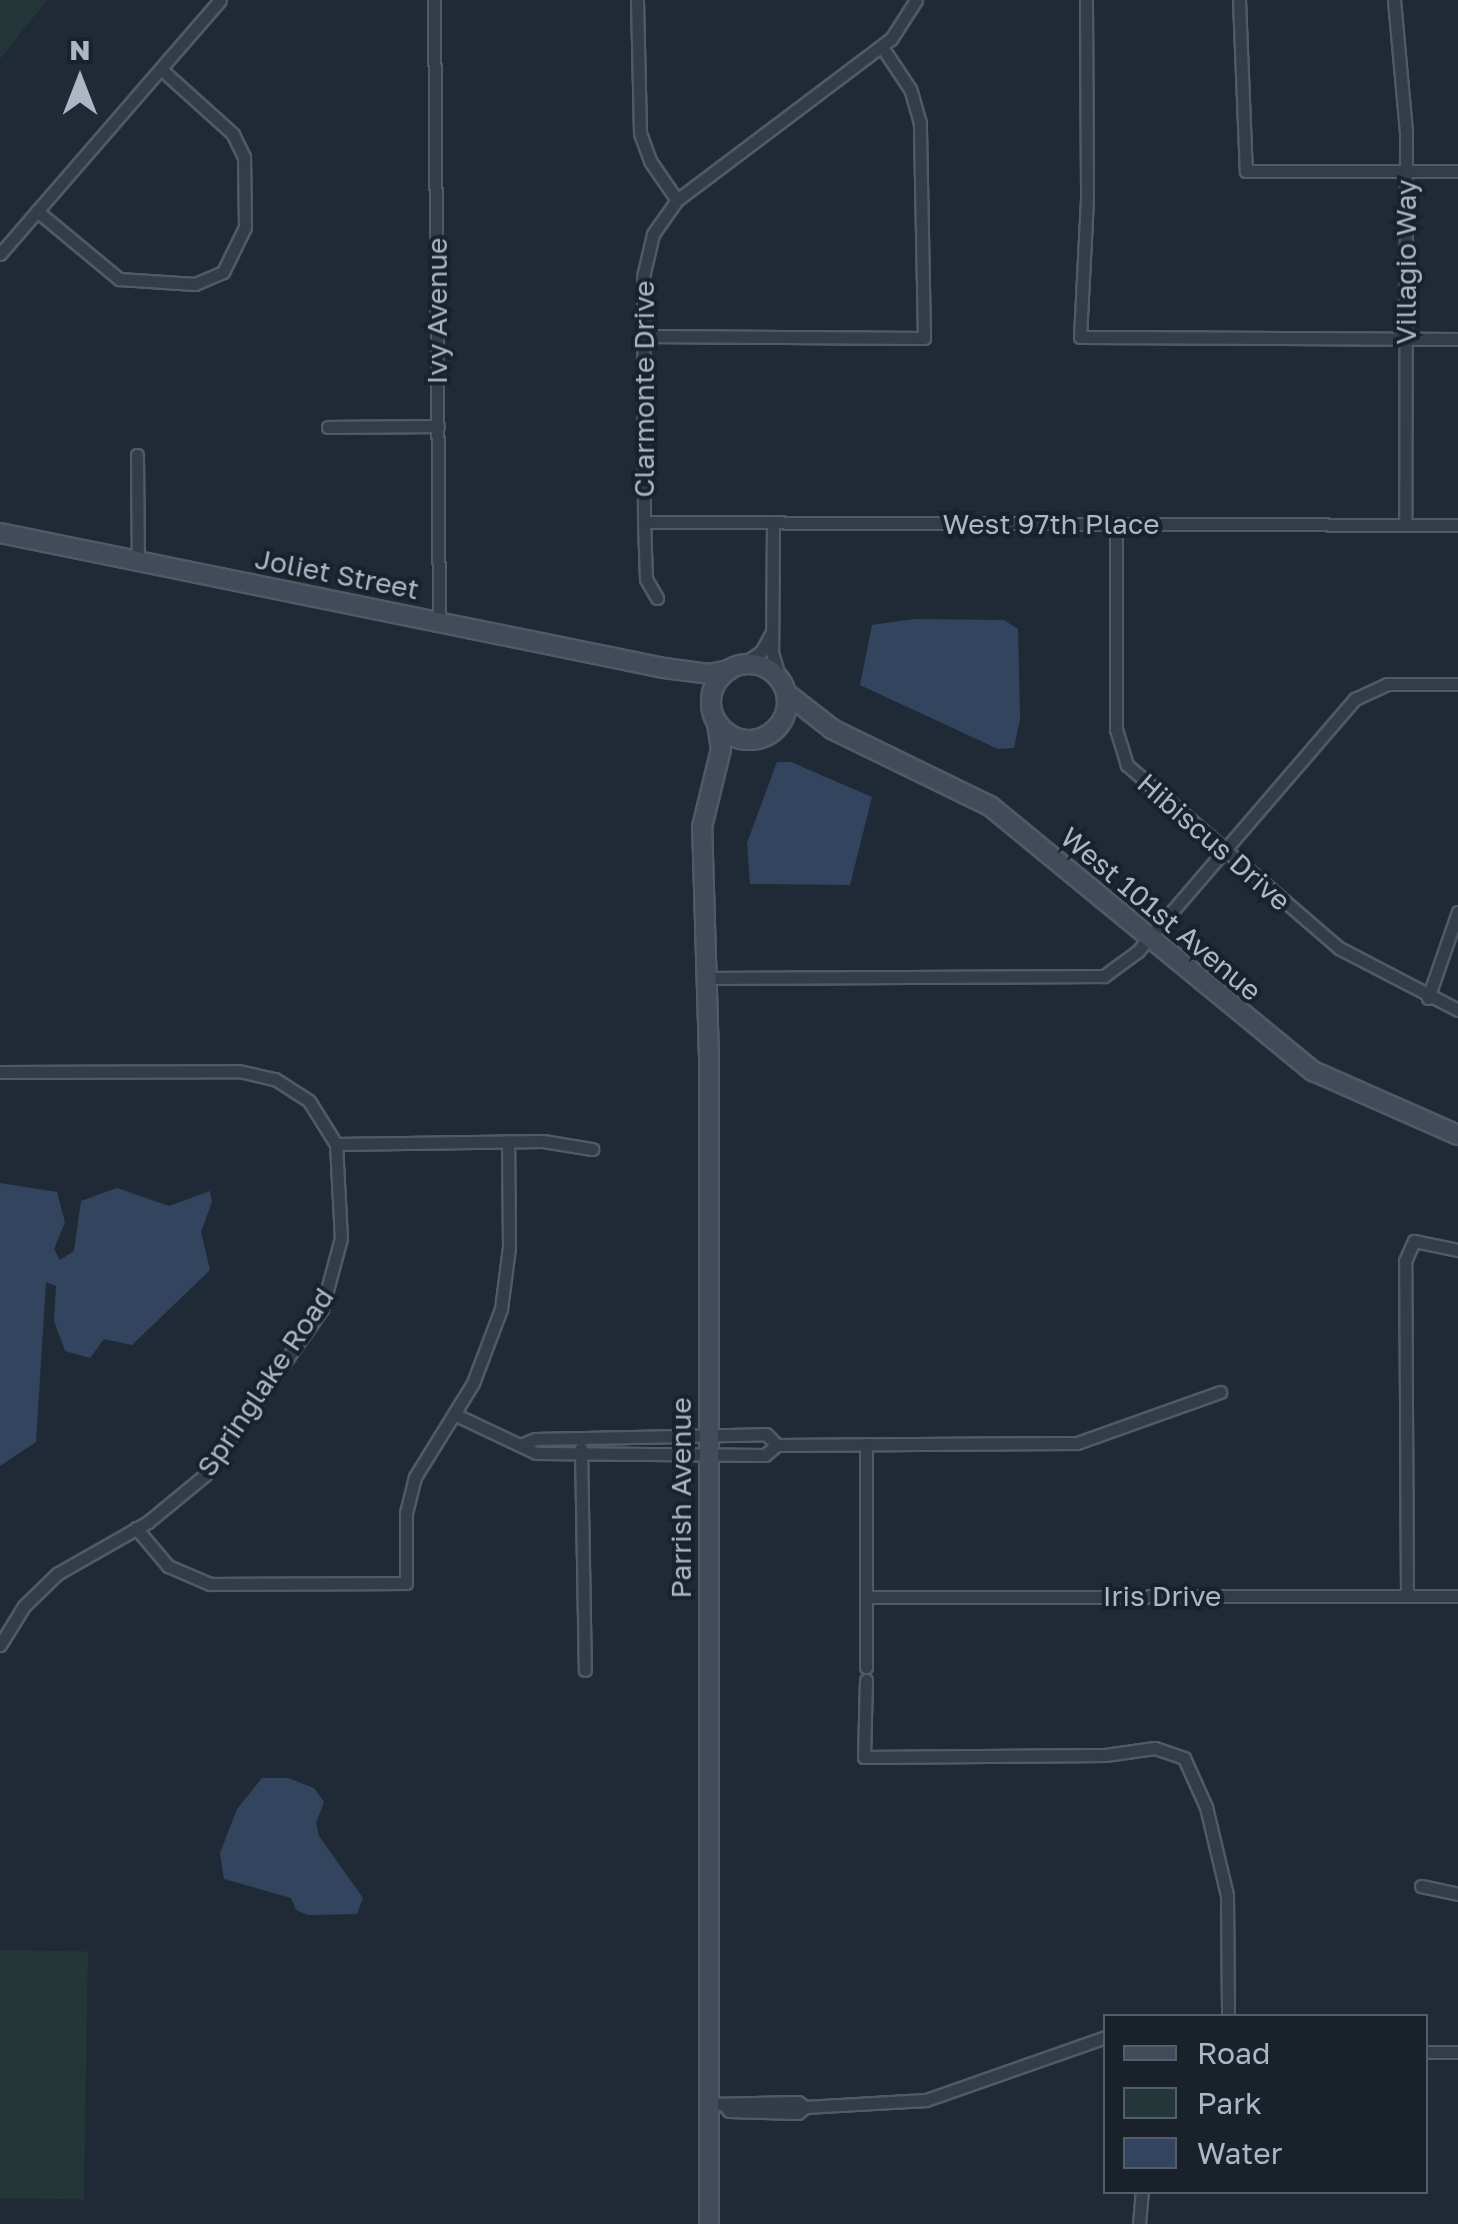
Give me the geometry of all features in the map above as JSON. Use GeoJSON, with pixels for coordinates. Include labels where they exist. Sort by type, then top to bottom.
{"type":"FeatureCollection","features":[{"type":"Feature","properties":{"kind":"street"},"geometry":{"type":"LineString","coordinates":[[0,254],[220,0]]}},
{"type":"Feature","properties":{"kind":"street","name":"Ivy Avenue"},"geometry":{"type":"LineString","coordinates":[[434,0],[440,621]]}},
{"type":"Feature","properties":{"kind":"street"},"geometry":{"type":"LineString","coordinates":[[636,0],[641,136],[677,200]]}},
{"type":"Feature","properties":{"kind":"street","name":"Clarmonte Drive"},"geometry":{"type":"LineString","coordinates":[[657,598],[645,571],[644,336],[646,256],[658,223],[677,200],[882,47],[916,0]]}},
{"type":"Feature","properties":{"kind":"street"},"geometry":{"type":"LineString","coordinates":[[1086,0],[1087,199],[1080,337],[1458,339]]}},
{"type":"Feature","properties":{"kind":"street"},"geometry":{"type":"LineString","coordinates":[[1239,0],[1246,36],[1246,171],[1458,171]]}},
{"type":"Feature","properties":{"kind":"street","name":"Villagio Way"},"geometry":{"type":"LineString","coordinates":[[1394,0],[1406,170],[1405,524]]}},
{"type":"Feature","properties":{"kind":"street"},"geometry":{"type":"LineString","coordinates":[[644,336],[924,338],[920,123],[910,89],[882,47]]}},
{"type":"Feature","properties":{"kind":"street"},"geometry":{"type":"LineString","coordinates":[[37,212],[132,283],[195,284],[222,272],[242,240],[244,157],[234,134],[162,70]]}},
{"type":"Feature","properties":{"kind":"street"},"geometry":{"type":"LineString","coordinates":[[328,427],[438,426]]}},
{"type":"Feature","properties":{"kind":"street"},"geometry":{"type":"LineString","coordinates":[[137,454],[138,563]]}},
{"type":"Feature","properties":{"kind":"street","name":"West 97th Place"},"geometry":{"type":"LineString","coordinates":[[644,522],[1458,525]]}},
{"type":"Feature","properties":{"kind":"street"},"geometry":{"type":"LineString","coordinates":[[714,774],[734,750],[764,736],[784,717],[783,687],[772,630],[773,522]]}},
{"type":"Feature","properties":{"kind":"street","name":"Hibiscus Drive"},"geometry":{"type":"LineString","coordinates":[[1116,524],[1120,748],[1142,782],[1339,948],[1428,998],[1458,1010]]}},
{"type":"Feature","properties":{"kind":"street","name":"Joliet Street"},"geometry":{"type":"LineString","coordinates":[[0,533],[664,668],[709,674],[735,667]]}},
{"type":"Feature","properties":{"kind":"street"},"geometry":{"type":"LineString","coordinates":[[735,667],[762,652],[772,630]]}},
{"type":"Feature","properties":{"kind":"street"},"geometry":{"type":"LineString","coordinates":[[735,667],[766,668],[783,687]]}},
{"type":"Feature","properties":{"kind":"street","name":"Parrish Avenue"},"geometry":{"type":"LineString","coordinates":[[709,2224],[716,2105],[707,978],[702,827],[722,743],[714,715],[713,688],[735,667]]}},
{"type":"Feature","properties":{"kind":"street","name":"Joliet Street"},"geometry":{"type":"LineString","coordinates":[[664,668],[700,686],[714,715]]}},
{"type":"Feature","properties":{"kind":"street"},"geometry":{"type":"LineString","coordinates":[[707,978],[1089,980],[1120,968],[1354,700],[1387,684],[1458,684]]}},
{"type":"Feature","properties":{"kind":"street","name":"West 101st Avenue"},"geometry":{"type":"LineString","coordinates":[[783,687],[832,729]]}},
{"type":"Feature","properties":{"kind":"street"},"geometry":{"type":"LineString","coordinates":[[714,715],[737,738],[764,736]]}},
{"type":"Feature","properties":{"kind":"street","name":"West 101st Avenue"},"geometry":{"type":"LineString","coordinates":[[764,736],[798,722],[832,729],[980,798],[1313,1072],[1458,1136]]}},
{"type":"Feature","properties":{"kind":"street"},"geometry":{"type":"LineString","coordinates":[[1428,998],[1458,912]]}},
{"type":"Feature","properties":{"kind":"street"},"geometry":{"type":"LineString","coordinates":[[0,1072],[263,1074],[308,1101],[336,1144],[508,1141],[592,1148]]}},
{"type":"Feature","properties":{"kind":"street"},"geometry":{"type":"LineString","coordinates":[[136,1528],[168,1566],[210,1584],[406,1583],[408,1497],[422,1460],[454,1414],[486,1355],[504,1296],[508,1141]]}},
{"type":"Feature","properties":{"kind":"street","name":"Springlake Road"},"geometry":{"type":"LineString","coordinates":[[0,1644],[46,1584],[185,1495],[215,1462],[329,1296],[341,1250],[336,1144]]}},
{"type":"Feature","properties":{"kind":"street"},"geometry":{"type":"LineString","coordinates":[[1407,1596],[1405,1260],[1414,1241],[1458,1250]]}},
{"type":"Feature","properties":{"kind":"street"},"geometry":{"type":"LineString","coordinates":[[520,1445],[581,1438],[709,1445],[765,1455],[777,1445],[1077,1443],[1220,1392]]}},
{"type":"Feature","properties":{"kind":"street"},"geometry":{"type":"LineString","coordinates":[[454,1414],[536,1453],[709,1445],[766,1434],[777,1445]]}},
{"type":"Feature","properties":{"kind":"street"},"geometry":{"type":"LineString","coordinates":[[581,1438],[584,1670]]}},
{"type":"Feature","properties":{"kind":"street"},"geometry":{"type":"LineString","coordinates":[[866,1444],[864,1758],[1105,1754],[1155,1748],[1184,1758],[1206,1807],[1227,1896],[1228,2014]]}},
{"type":"Feature","properties":{"kind":"street","name":"Iris Drive"},"geometry":{"type":"LineString","coordinates":[[866,1597],[1458,1596]]}},
{"type":"Feature","properties":{"kind":"street"},"geometry":{"type":"LineString","coordinates":[[1421,1886],[1458,1894]]}},
{"type":"Feature","properties":{"kind":"street"},"geometry":{"type":"LineString","coordinates":[[716,2105],[729,2111],[798,2113],[805,2107],[926,2100],[1103,2038]]}},
{"type":"Feature","properties":{"kind":"street"},"geometry":{"type":"LineString","coordinates":[[1428,2052],[1458,2052]]}},
{"type":"Feature","properties":{"kind":"street"},"geometry":{"type":"LineString","coordinates":[[1140,2224],[1142,2194]]}},
{"type":"Feature","properties":{"kind":"green space"},"geometry":{"type":"Polygon","coordinates":[[[0,0],[47,0],[0,59],[0,0]]]}},
{"type":"Feature","properties":{"kind":"green space"},"geometry":{"type":"Polygon","coordinates":[[[0,1950],[88,1952],[84,2199],[0,2198],[0,1950]]]}},
{"type":"Feature","properties":{"kind":"water"},"geometry":{"type":"Polygon","coordinates":[[[914,619],[1004,620],[1018,629],[1020,719],[1014,748],[998,749],[860,685],[872,625],[914,619]]]}},
{"type":"Feature","properties":{"kind":"water"},"geometry":{"type":"Polygon","coordinates":[[[777,762],[791,762],[872,797],[850,885],[750,884],[747,843],[777,762]]]}},
{"type":"Feature","properties":{"kind":"water"},"geometry":{"type":"Polygon","coordinates":[[[0,1183],[57,1192],[65,1222],[54,1249],[60,1260],[74,1251],[81,1201],[117,1188],[169,1206],[210,1191],[212,1202],[201,1232],[210,1270],[132,1345],[104,1339],[90,1358],[65,1351],[54,1321],[56,1286],[46,1282],[36,1442],[0,1466],[0,1183]]]}},
{"type":"Feature","properties":{"kind":"water"},"geometry":{"type":"Polygon","coordinates":[[[262,1778],[288,1778],[314,1788],[324,1802],[316,1823],[319,1836],[363,1898],[357,1914],[308,1915],[296,1910],[291,1898],[224,1879],[220,1853],[237,1809],[262,1778]]]}}]}
